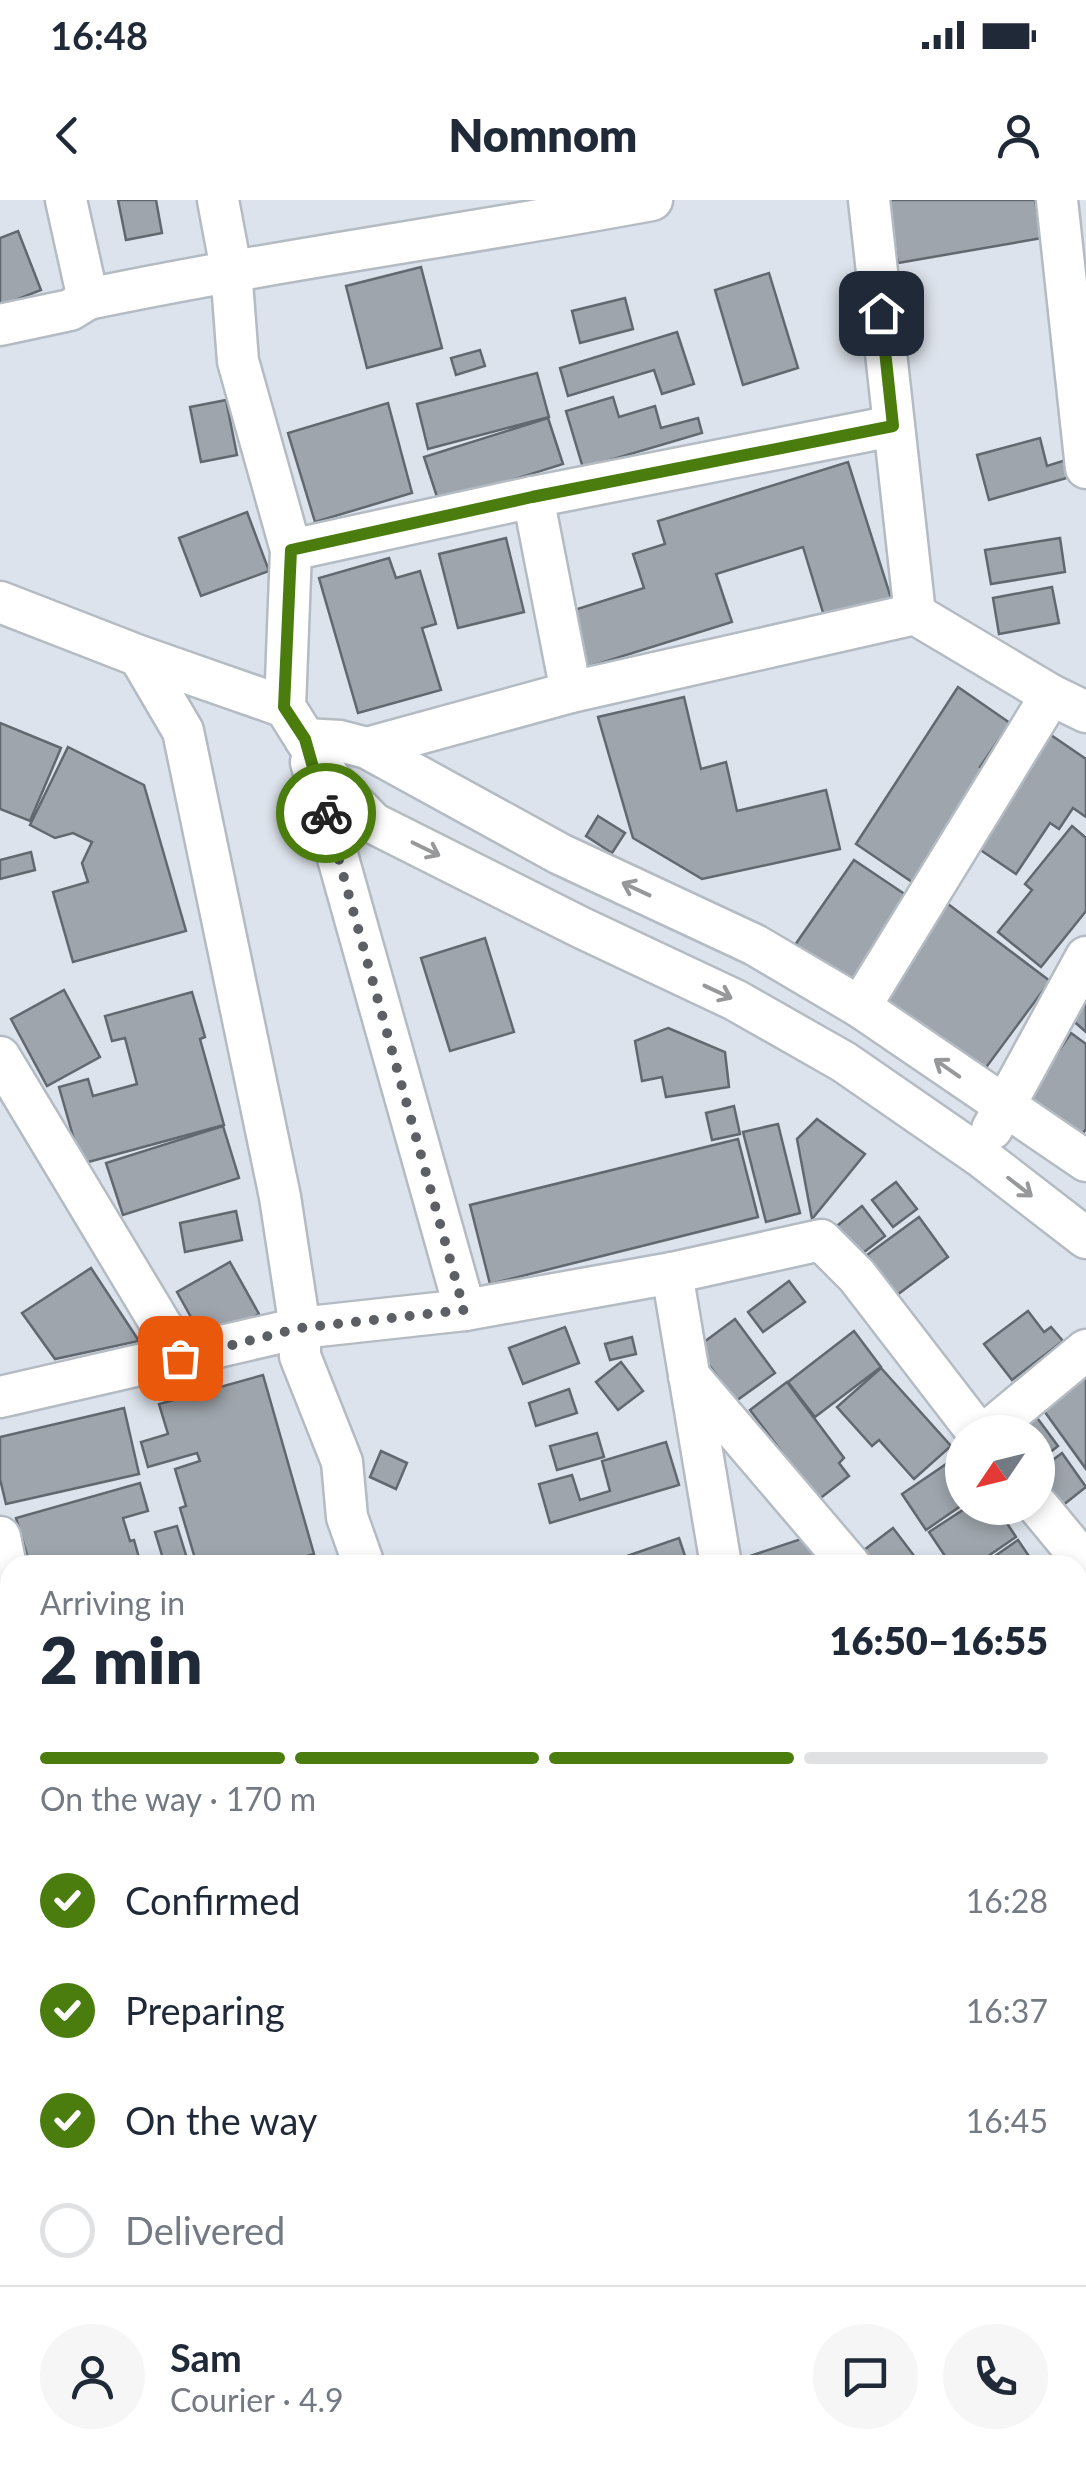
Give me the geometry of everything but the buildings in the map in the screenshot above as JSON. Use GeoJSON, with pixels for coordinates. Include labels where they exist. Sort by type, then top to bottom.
{"type":"FeatureCollection","features":[{"type":"Feature","properties":{"kind":"street"},"geometry":{"type":"LineString","coordinates":[[66,200],[88,299]]}},
{"type":"Feature","properties":{"kind":"street"},"geometry":{"type":"LineString","coordinates":[[218,200],[231,269],[238,362],[291,550],[295,723],[464,1310]]}},
{"type":"Feature","properties":{"kind":"street"},"geometry":{"type":"LineString","coordinates":[[0,325],[70,310],[88,299],[514,213],[652,200]]}},
{"type":"Feature","properties":{"kind":"street"},"geometry":{"type":"LineString","coordinates":[[869,200],[915,614]]}},
{"type":"Feature","properties":{"kind":"street"},"geometry":{"type":"LineString","coordinates":[[1057,200],[1086,468]]}},
{"type":"Feature","properties":{"kind":"street"},"geometry":{"type":"LineString","coordinates":[[291,550],[532,497],[893,426]]}},
{"type":"Feature","properties":{"kind":"street"},"geometry":{"type":"LineString","coordinates":[[532,497],[571,692]]}},
{"type":"Feature","properties":{"kind":"street"},"geometry":{"type":"LineString","coordinates":[[0,602],[340,741],[367,748],[560,854],[755,946],[860,1007],[1086,1162]]}},
{"type":"Feature","properties":{"kind":"street"},"geometry":{"type":"LineString","coordinates":[[367,748],[571,692],[915,614],[1068,703],[860,1007]]}},
{"type":"Feature","properties":{"kind":"street"},"geometry":{"type":"LineString","coordinates":[[139,656],[183,731],[280,1197],[300,1328],[300,1356],[342,1462],[347,1517],[360,1555]]}},
{"type":"Feature","properties":{"kind":"street"},"geometry":{"type":"LineString","coordinates":[[295,723],[331,780],[373,823],[735,1000],[844,1062],[980,1156],[1086,1238]]}},
{"type":"Feature","properties":{"kind":"street"},"geometry":{"type":"LineString","coordinates":[[980,1156],[1003,1106],[1086,958]]}},
{"type":"Feature","properties":{"kind":"street"},"geometry":{"type":"LineString","coordinates":[[0,1057],[180,1358]]}},
{"type":"Feature","properties":{"kind":"street"},"geometry":{"type":"LineString","coordinates":[[0,1397],[300,1328],[464,1310],[672,1273],[821,1240],[857,1276],[963,1415]]}},
{"type":"Feature","properties":{"kind":"street"},"geometry":{"type":"LineString","coordinates":[[672,1273],[719,1555]]}},
{"type":"Feature","properties":{"kind":"street"},"geometry":{"type":"LineString","coordinates":[[1008,1415],[1086,1350]]}},
{"type":"Feature","properties":{"kind":"street"},"geometry":{"type":"LineString","coordinates":[[689,1376],[841,1555]]}},
{"type":"Feature","properties":{"kind":"street"},"geometry":{"type":"LineString","coordinates":[[1054,1525],[1079,1555]]}},
{"type":"Feature","properties":{"kind":"way so far"},"geometry":{"type":"LineString","coordinates":[[180,1358],[300,1328],[464,1310],[326,813]]}},
{"type":"Feature","properties":{"kind":"route"},"geometry":{"type":"LineString","coordinates":[[326,813],[305,739],[284,707],[291,550],[532,497],[893,426],[881,313]]}}]}
